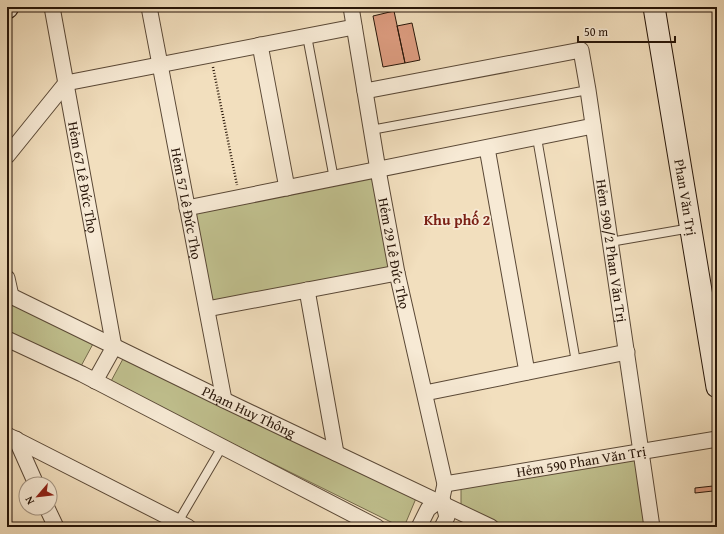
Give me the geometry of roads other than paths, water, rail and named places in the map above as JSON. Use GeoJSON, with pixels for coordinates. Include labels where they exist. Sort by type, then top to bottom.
{"type":"FeatureCollection","features":[{"type":"Feature","properties":{"kind":"main road","name":"Phan Văn Trị"},"geometry":{"type":"LineString","coordinates":[[654,7],[717,387]]}},
{"type":"Feature","properties":{"kind":"main road","name":"Phan Văn Trị"},"geometry":{"type":"LineString","coordinates":[[667,7],[717,311]]}},
{"type":"Feature","properties":{"kind":"street","name":"Hẻm 67 Lê Đức Thọ"},"geometry":{"type":"LineString","coordinates":[[52,7],[114,347]]}},
{"type":"Feature","properties":{"kind":"street","name":"Hẻm 57 Lê Đức Thọ"},"geometry":{"type":"LineString","coordinates":[[148,7],[224,400]]}},
{"type":"Feature","properties":{"kind":"street","name":"Hẻm 29 Lê Đức Thọ"},"geometry":{"type":"LineString","coordinates":[[351,7],[371,130],[397,273],[425,393],[442,497],[447,517],[442,527]]}},
{"type":"Feature","properties":{"kind":"street"},"geometry":{"type":"LineString","coordinates":[[7,156],[66,83],[354,27]]}},
{"type":"Feature","properties":{"kind":"street"},"geometry":{"type":"LineString","coordinates":[[260,45],[287,188]]}},
{"type":"Feature","properties":{"kind":"street","name":"Hẻm 590/2 Phan Văn Trị"},"geometry":{"type":"LineString","coordinates":[[365,91],[581,50],[652,527]]}},
{"type":"Feature","properties":{"kind":"street"},"geometry":{"type":"LineString","coordinates":[[187,208],[593,126]]}},
{"type":"Feature","properties":{"kind":"street"},"geometry":{"type":"LineString","coordinates":[[486,148],[527,372]]}},
{"type":"Feature","properties":{"kind":"street"},"geometry":{"type":"LineString","coordinates":[[207,309],[397,273]]}},
{"type":"Feature","properties":{"kind":"street"},"geometry":{"type":"LineString","coordinates":[[7,278],[9,295]]}},
{"type":"Feature","properties":{"kind":"street"},"geometry":{"type":"LineString","coordinates":[[307,290],[336,453]]}},
{"type":"Feature","properties":{"kind":"street","name":"Phạm Huy Thông"},"geometry":{"type":"LineString","coordinates":[[9,295],[336,453],[442,497],[491,527]]}},
{"type":"Feature","properties":{"kind":"street"},"geometry":{"type":"LineString","coordinates":[[7,339],[95,381],[368,525]]}},
{"type":"Feature","properties":{"kind":"street"},"geometry":{"type":"LineString","coordinates":[[95,381],[114,347]]}},
{"type":"Feature","properties":{"kind":"street"},"geometry":{"type":"LineString","coordinates":[[425,393],[627,352]]}},
{"type":"Feature","properties":{"kind":"street"},"geometry":{"type":"LineString","coordinates":[[12,437],[32,476]]}},
{"type":"Feature","properties":{"kind":"street"},"geometry":{"type":"LineString","coordinates":[[12,437],[183,524]]}},
{"type":"Feature","properties":{"kind":"street","name":"Hẻm 590 Phan Văn Trị"},"geometry":{"type":"LineString","coordinates":[[442,497],[641,452],[717,439]]}},
{"type":"Feature","properties":{"kind":"street"},"geometry":{"type":"LineString","coordinates":[[419,527],[428,509],[442,497]]}},
{"type":"Feature","properties":{"kind":"street"},"geometry":{"type":"LineString","coordinates":[[159,512],[163,527]]}},
{"type":"Feature","properties":{"kind":"street"},"geometry":{"type":"LineString","coordinates":[[51,516],[56,527]]}},
{"type":"Feature","properties":{"kind":"lane"},"geometry":{"type":"LineString","coordinates":[[307,36],[334,178]]}},
{"type":"Feature","properties":{"kind":"lane"},"geometry":{"type":"LineString","coordinates":[[371,130],[588,90]]}},
{"type":"Feature","properties":{"kind":"lane"},"geometry":{"type":"LineString","coordinates":[[537,138],[576,362]]}},
{"type":"Feature","properties":{"kind":"lane"},"geometry":{"type":"LineString","coordinates":[[610,242],[691,228]]}},
{"type":"Feature","properties":{"kind":"lane"},"geometry":{"type":"LineString","coordinates":[[183,524],[222,448]]}},
{"type":"Feature","properties":{"kind":"district","name":"Khu phố 2"},"geometry":{"type":"Point","coordinates":[457,219]}}]}
